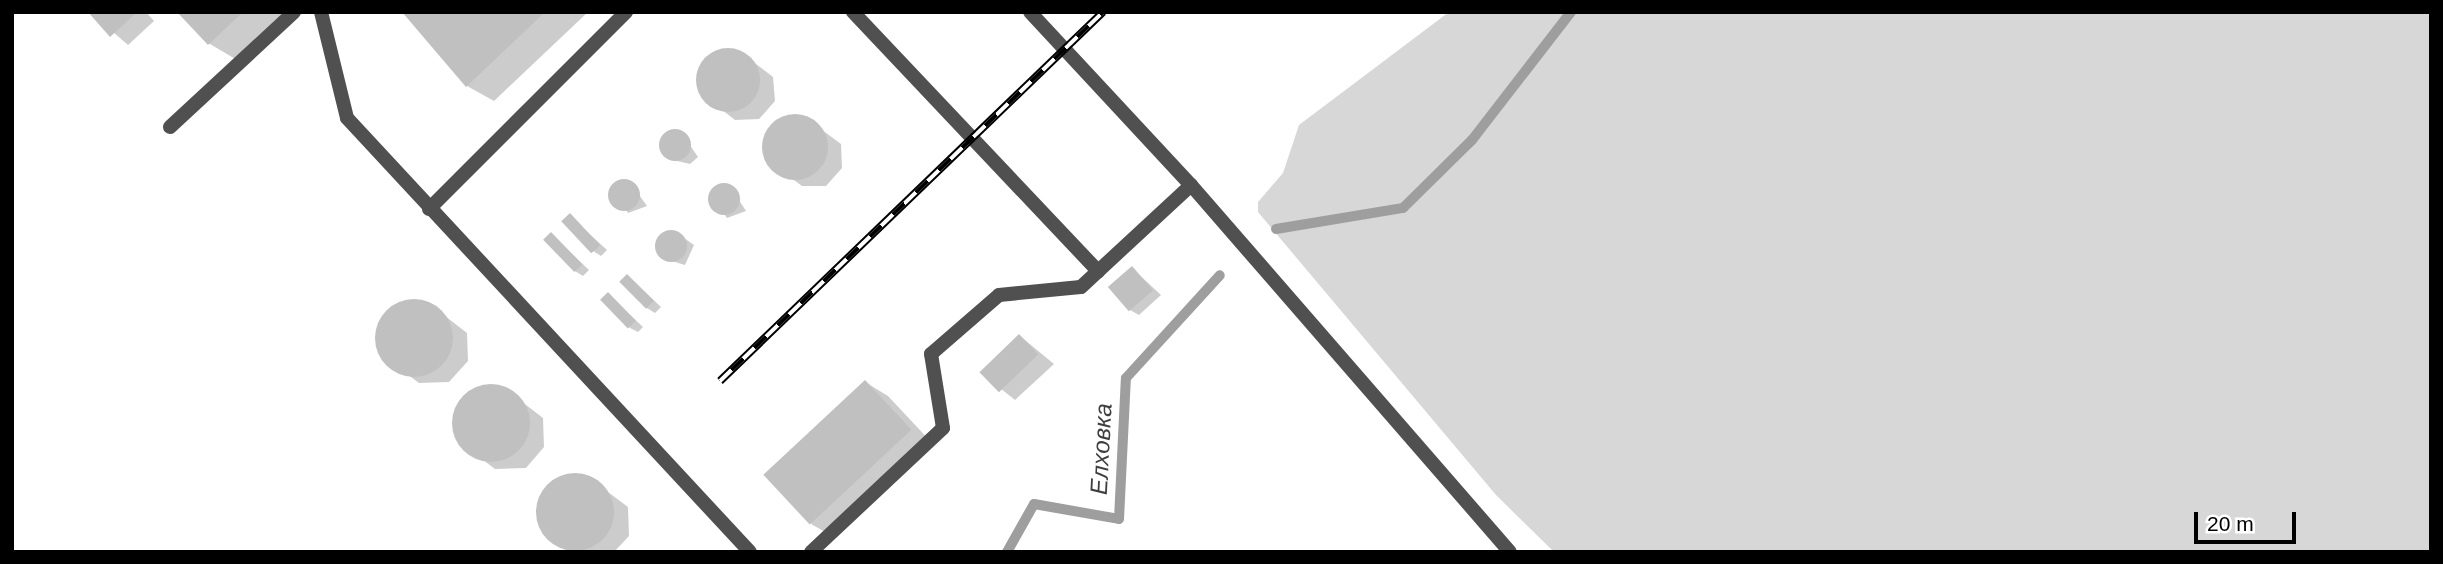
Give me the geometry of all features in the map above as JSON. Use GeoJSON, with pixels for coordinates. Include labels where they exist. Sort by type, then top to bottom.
{"type":"FeatureCollection","features":[{"type":"Feature","properties":{"kind":"lane"},"geometry":{"type":"LineString","coordinates":[[170,127],[294,12]]}},
{"type":"Feature","properties":{"kind":"lane"},"geometry":{"type":"LineString","coordinates":[[321,12],[347,118],[750,552]]}},
{"type":"Feature","properties":{"kind":"lane"},"geometry":{"type":"LineString","coordinates":[[429,209],[626,12]]}},
{"type":"Feature","properties":{"kind":"lane"},"geometry":{"type":"LineString","coordinates":[[853,12],[1098,271]]}},
{"type":"Feature","properties":{"kind":"lane"},"geometry":{"type":"LineString","coordinates":[[1030,12],[1191,185],[1510,552]]}},
{"type":"Feature","properties":{"kind":"lane"},"geometry":{"type":"LineString","coordinates":[[811,552],[943,429],[932,354],[999,295],[1081,287],[1191,185]]}},
{"type":"Feature","properties":{"kind":"shaded area"},"geometry":{"type":"Polygon","coordinates":[[[1449,12],[2431,12],[2431,552],[1554,552],[1496,495],[1258,212],[1258,202],[1283,173],[1299,125],[1449,12]]]}},
{"type":"Feature","properties":{"kind":"building"},"geometry":{"type":"Polygon","coordinates":[[[88,12],[137,12],[110,37],[88,12]]]}},
{"type":"Feature","properties":{"kind":"building"},"geometry":{"type":"Polygon","coordinates":[[[177,12],[243,12],[208,45],[177,12]]]}},
{"type":"Feature","properties":{"kind":"building"},"geometry":{"type":"Polygon","coordinates":[[[402,12],[545,12],[466,87],[402,12]]]}},
{"type":"Feature","properties":{"kind":"building"},"geometry":{"type":"Polygon","coordinates":[[[722,48],[734,48],[751,57],[758,68],[758,92],[751,103],[734,112],[722,112],[710,107],[701,98],[696,86],[696,74],[701,62],[710,53],[722,48]]]}},
{"type":"Feature","properties":{"kind":"building"},"geometry":{"type":"Polygon","coordinates":[[[795,114],[818,124],[828,147],[818,170],[795,180],[772,170],[762,147],[772,124],[795,114]]]}},
{"type":"Feature","properties":{"kind":"building"},"geometry":{"type":"Polygon","coordinates":[[[675,129],[686,134],[691,145],[686,156],[675,161],[664,156],[659,145],[664,134],[675,129]]]}},
{"type":"Feature","properties":{"kind":"building"},"geometry":{"type":"Polygon","coordinates":[[[624,179],[635,184],[640,195],[635,206],[624,211],[613,206],[608,195],[613,184],[624,179]]]}},
{"type":"Feature","properties":{"kind":"building"},"geometry":{"type":"Polygon","coordinates":[[[724,183],[735,188],[740,199],[735,210],[724,215],[713,210],[708,199],[713,188],[724,183]]]}},
{"type":"Feature","properties":{"kind":"building"},"geometry":{"type":"Polygon","coordinates":[[[570,213],[600,245],[591,253],[561,221],[570,213]]]}},
{"type":"Feature","properties":{"kind":"building"},"geometry":{"type":"Polygon","coordinates":[[[671,230],[682,235],[687,246],[682,257],[671,262],[660,257],[655,246],[660,235],[671,230]]]}},
{"type":"Feature","properties":{"kind":"building"},"geometry":{"type":"Polygon","coordinates":[[[551,232],[582,264],[574,272],[543,240],[551,232]]]}},
{"type":"Feature","properties":{"kind":"building"},"geometry":{"type":"Polygon","coordinates":[[[1132,266],[1153,290],[1129,311],[1108,287],[1132,266]]]}},
{"type":"Feature","properties":{"kind":"building"},"geometry":{"type":"Polygon","coordinates":[[[627,274],[654,301],[646,309],[619,282],[627,274]]]}},
{"type":"Feature","properties":{"kind":"building"},"geometry":{"type":"Polygon","coordinates":[[[608,292],[636,321],[628,328],[600,300],[608,292]]]}},
{"type":"Feature","properties":{"kind":"building"},"geometry":{"type":"Polygon","coordinates":[[[414,299],[429,302],[442,310],[450,323],[453,338],[450,353],[442,366],[429,374],[414,377],[399,374],[386,366],[378,353],[375,338],[378,323],[386,310],[399,302],[414,299]]]}},
{"type":"Feature","properties":{"kind":"building"},"geometry":{"type":"Polygon","coordinates":[[[1019,334],[1038,354],[999,392],[979,372],[1019,334]]]}},
{"type":"Feature","properties":{"kind":"building"},"geometry":{"type":"Polygon","coordinates":[[[865,380],[911,430],[810,525],[763,475],[865,380]]]}},
{"type":"Feature","properties":{"kind":"building"},"geometry":{"type":"Polygon","coordinates":[[[491,384],[506,387],[519,395],[527,408],[530,423],[527,438],[519,451],[506,459],[491,462],[476,459],[463,451],[455,438],[452,423],[455,408],[463,395],[476,387],[491,384]]]}},
{"type":"Feature","properties":{"kind":"building"},"geometry":{"type":"Polygon","coordinates":[[[575,473],[590,476],[603,484],[611,497],[614,512],[611,527],[603,540],[590,548],[575,551],[560,548],[547,540],[539,527],[536,512],[539,497],[547,484],[560,476],[575,473]]]}},
{"type":"Feature","properties":{"kind":"waterway","name":"Елховка"},"geometry":{"type":"LineString","coordinates":[[1276,229],[1403,208],[1472,140],[1571,12]]}},
{"type":"Feature","properties":{"kind":"waterway","name":"Елховка"},"geometry":{"type":"LineString","coordinates":[[1007,552],[1034,504],[1119,519],[1126,378],[1220,275]]}},
{"type":"Feature","properties":{"kind":"railway"},"geometry":{"type":"LineString","coordinates":[[720,381],[1103,12]]}}]}
